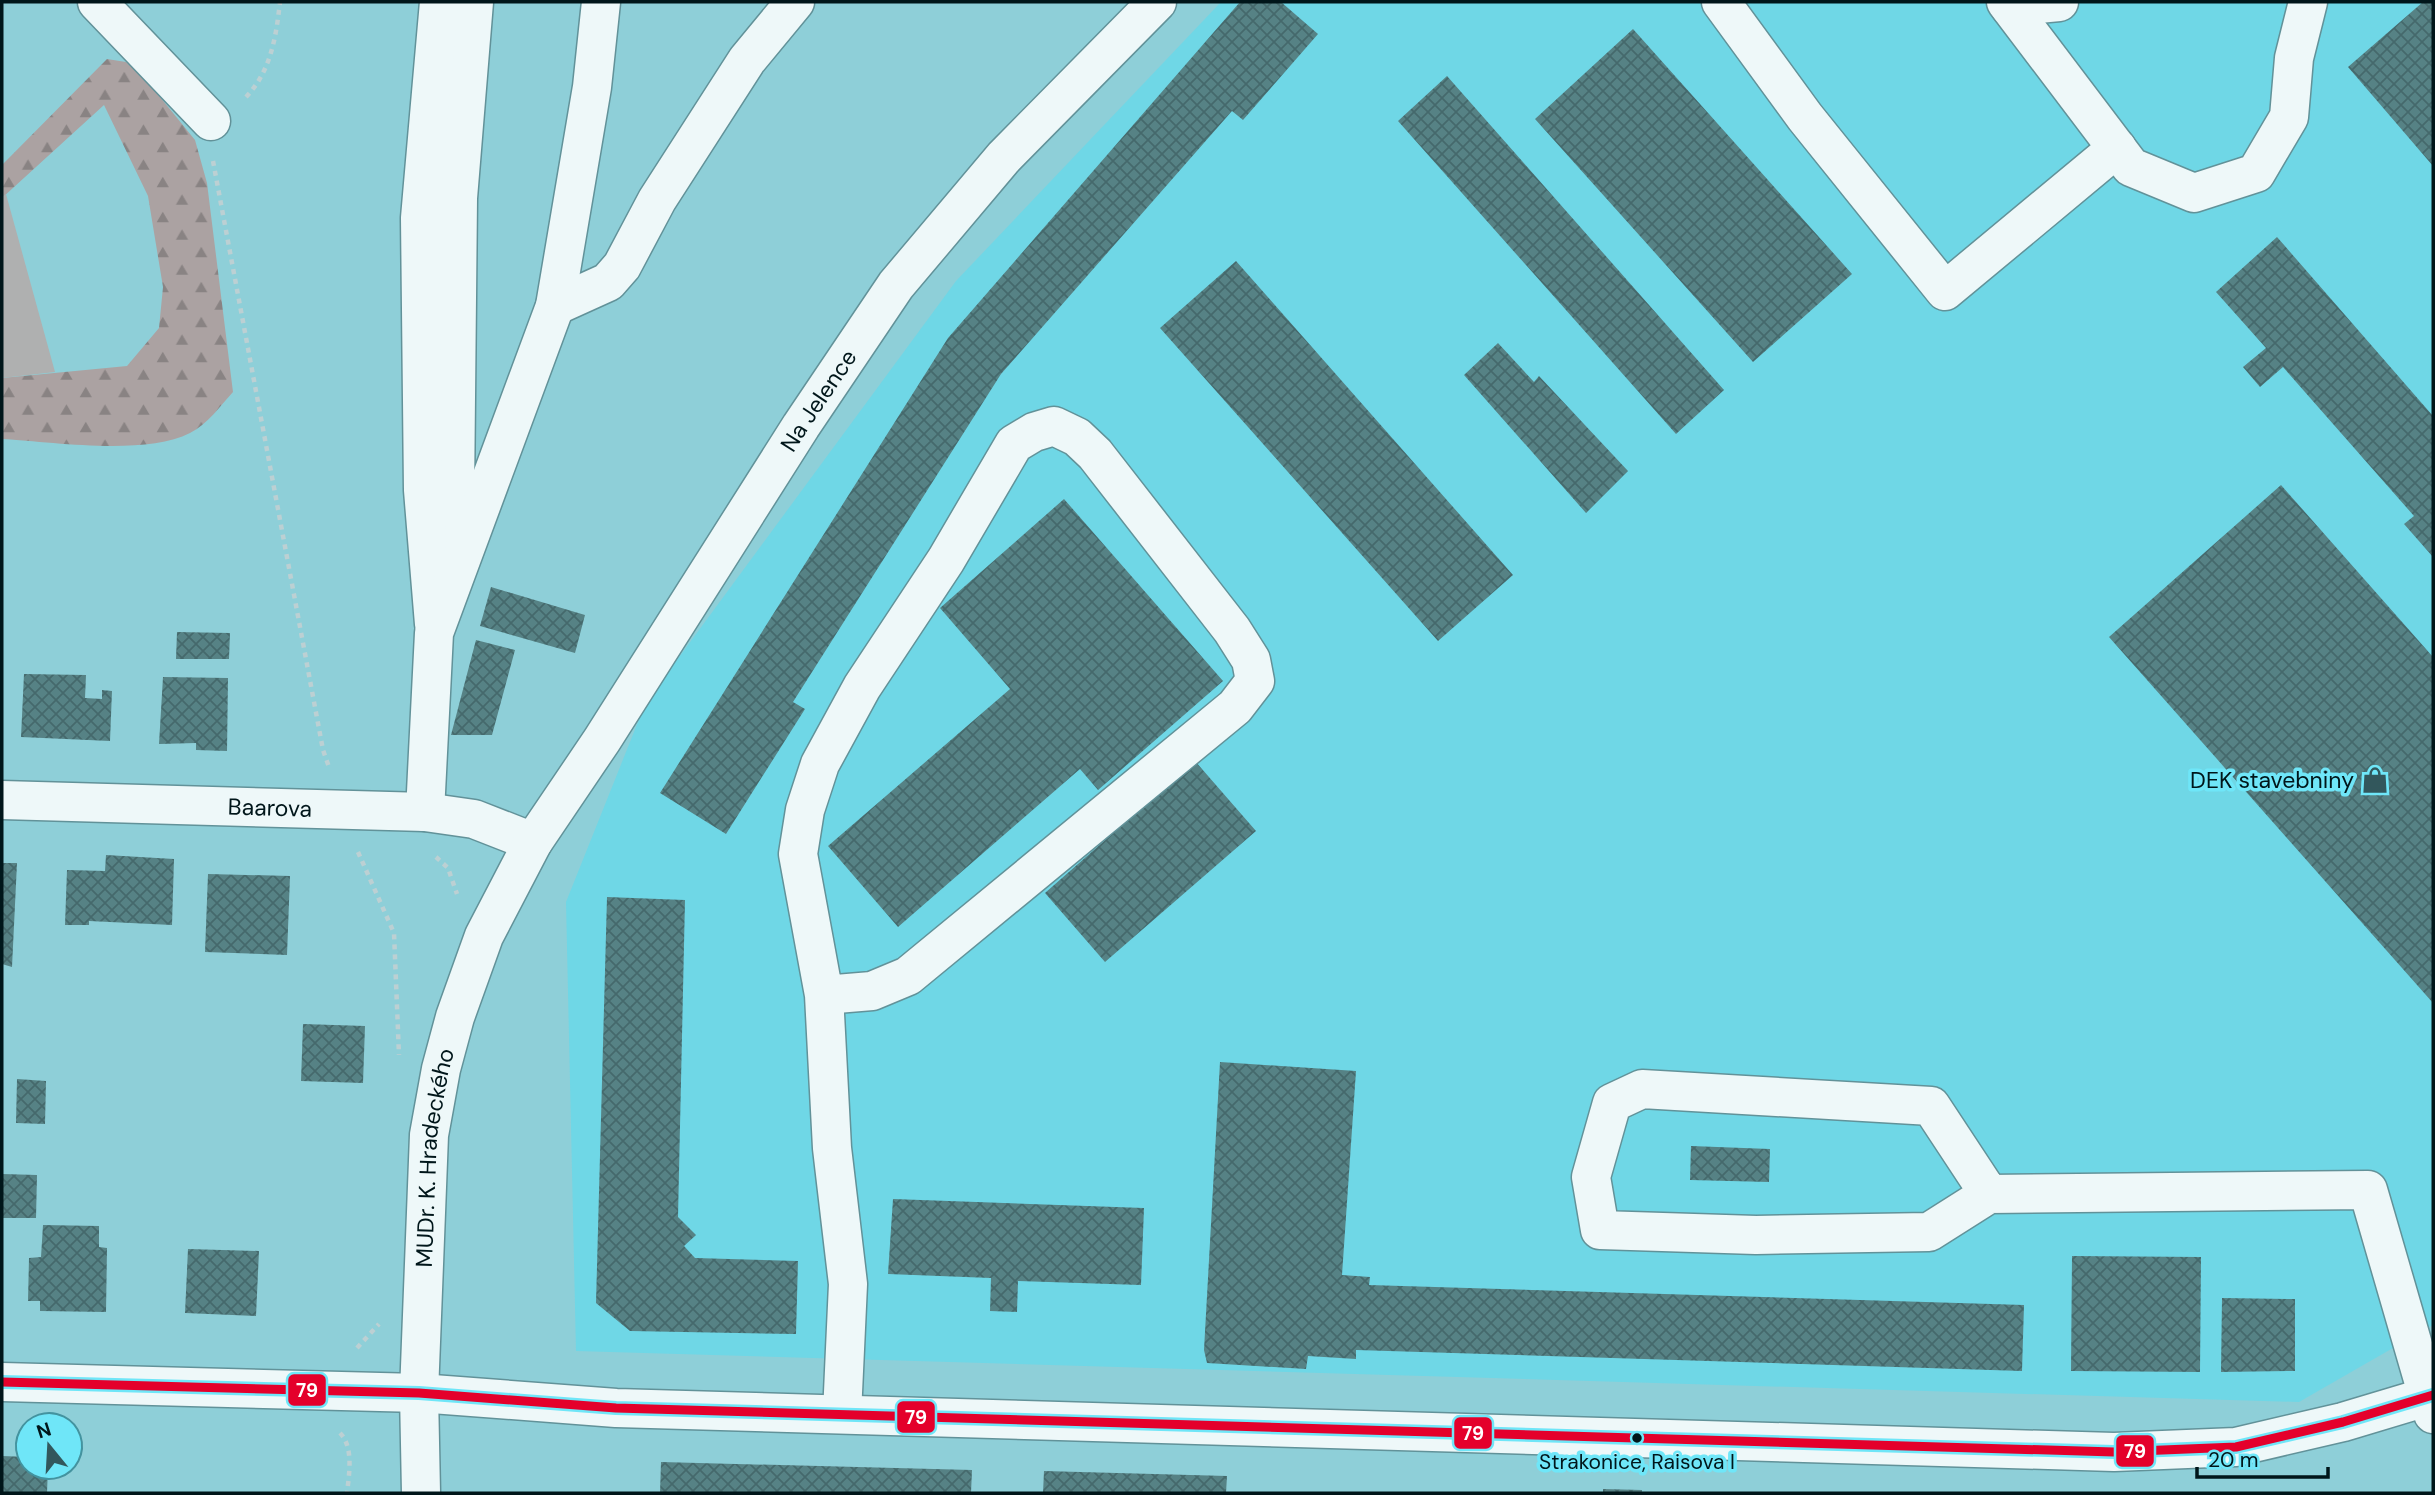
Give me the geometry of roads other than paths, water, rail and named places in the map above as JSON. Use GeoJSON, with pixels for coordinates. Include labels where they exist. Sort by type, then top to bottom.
{"type":"FeatureCollection","features":[{"type":"Feature","properties":{"kind":"street"},"geometry":{"type":"LineString","coordinates":[[97,2],[211,121]]}},
{"type":"Feature","properties":{"kind":"street"},"geometry":{"type":"LineString","coordinates":[[425,811],[434,633],[423,490],[420,218],[439,2]]}},
{"type":"Feature","properties":{"kind":"street"},"geometry":{"type":"LineString","coordinates":[[461,569],[455,498],[458,198],[474,2]]}},
{"type":"Feature","properties":{"kind":"street"},"geometry":{"type":"LineString","coordinates":[[434,633],[461,569],[555,306],[592,87],[601,2]]}},
{"type":"Feature","properties":{"kind":"street"},"geometry":{"type":"LineString","coordinates":[[555,306],[608,282],[747,60],[794,2]]}},
{"type":"Feature","properties":{"kind":"street","name":"Na Jelence"},"geometry":{"type":"LineString","coordinates":[[533,842],[577,778],[801,426],[896,285],[1004,158],[1157,2]]}},
{"type":"Feature","properties":{"kind":"street"},"geometry":{"type":"LineString","coordinates":[[1721,2],[1805,117],[1945,291],[2117,148]]}},
{"type":"Feature","properties":{"kind":"street"},"geometry":{"type":"LineString","coordinates":[[2008,5],[2059,2]]}},
{"type":"Feature","properties":{"kind":"street"},"geometry":{"type":"LineString","coordinates":[[2008,5],[2131,167],[2194,193],[2256,173],[2289,117],[2294,58],[2308,2]]}},
{"type":"Feature","properties":{"kind":"street"},"geometry":{"type":"LineString","coordinates":[[824,995],[872,991],[908,976],[1235,707],[1255,681],[1251,660],[1233,630],[1095,454],[1077,437],[1054,426],[1034,432],[1014,444],[946,560],[862,687],[820,764],[805,810],[798,854],[824,995],[832,1149],[848,1284],[842,1414]]}},
{"type":"Feature","properties":{"kind":"street","name":"Baarova"},"geometry":{"type":"LineString","coordinates":[[2,800],[425,811],[474,820],[533,842]]}},
{"type":"Feature","properties":{"kind":"street","name":"MUDr. K. Hradeckého"},"geometry":{"type":"LineString","coordinates":[[421,1493],[419,1393],[429,1135],[441,1069],[455,1017],[484,936],[533,842]]}},
{"type":"Feature","properties":{"kind":"street"},"geometry":{"type":"LineString","coordinates":[[2,1382],[419,1393],[615,1408],[2114,1452],[2236,1447],[2432,1402],[2368,1190],[1989,1194],[1929,1232],[1756,1235],[1600,1230],[1591,1177],[1612,1103],[1642,1089],[1931,1107],[1989,1194]]}},
{"type":"Feature","properties":{"kind":"place","name":"DEK stavebniny"},"geometry":{"type":"Point","coordinates":[2375,780]}},
{"type":"Feature","properties":{"kind":"place","name":"Strakonice, Raisova I"},"geometry":{"type":"Point","coordinates":[1637,1438]}}]}
